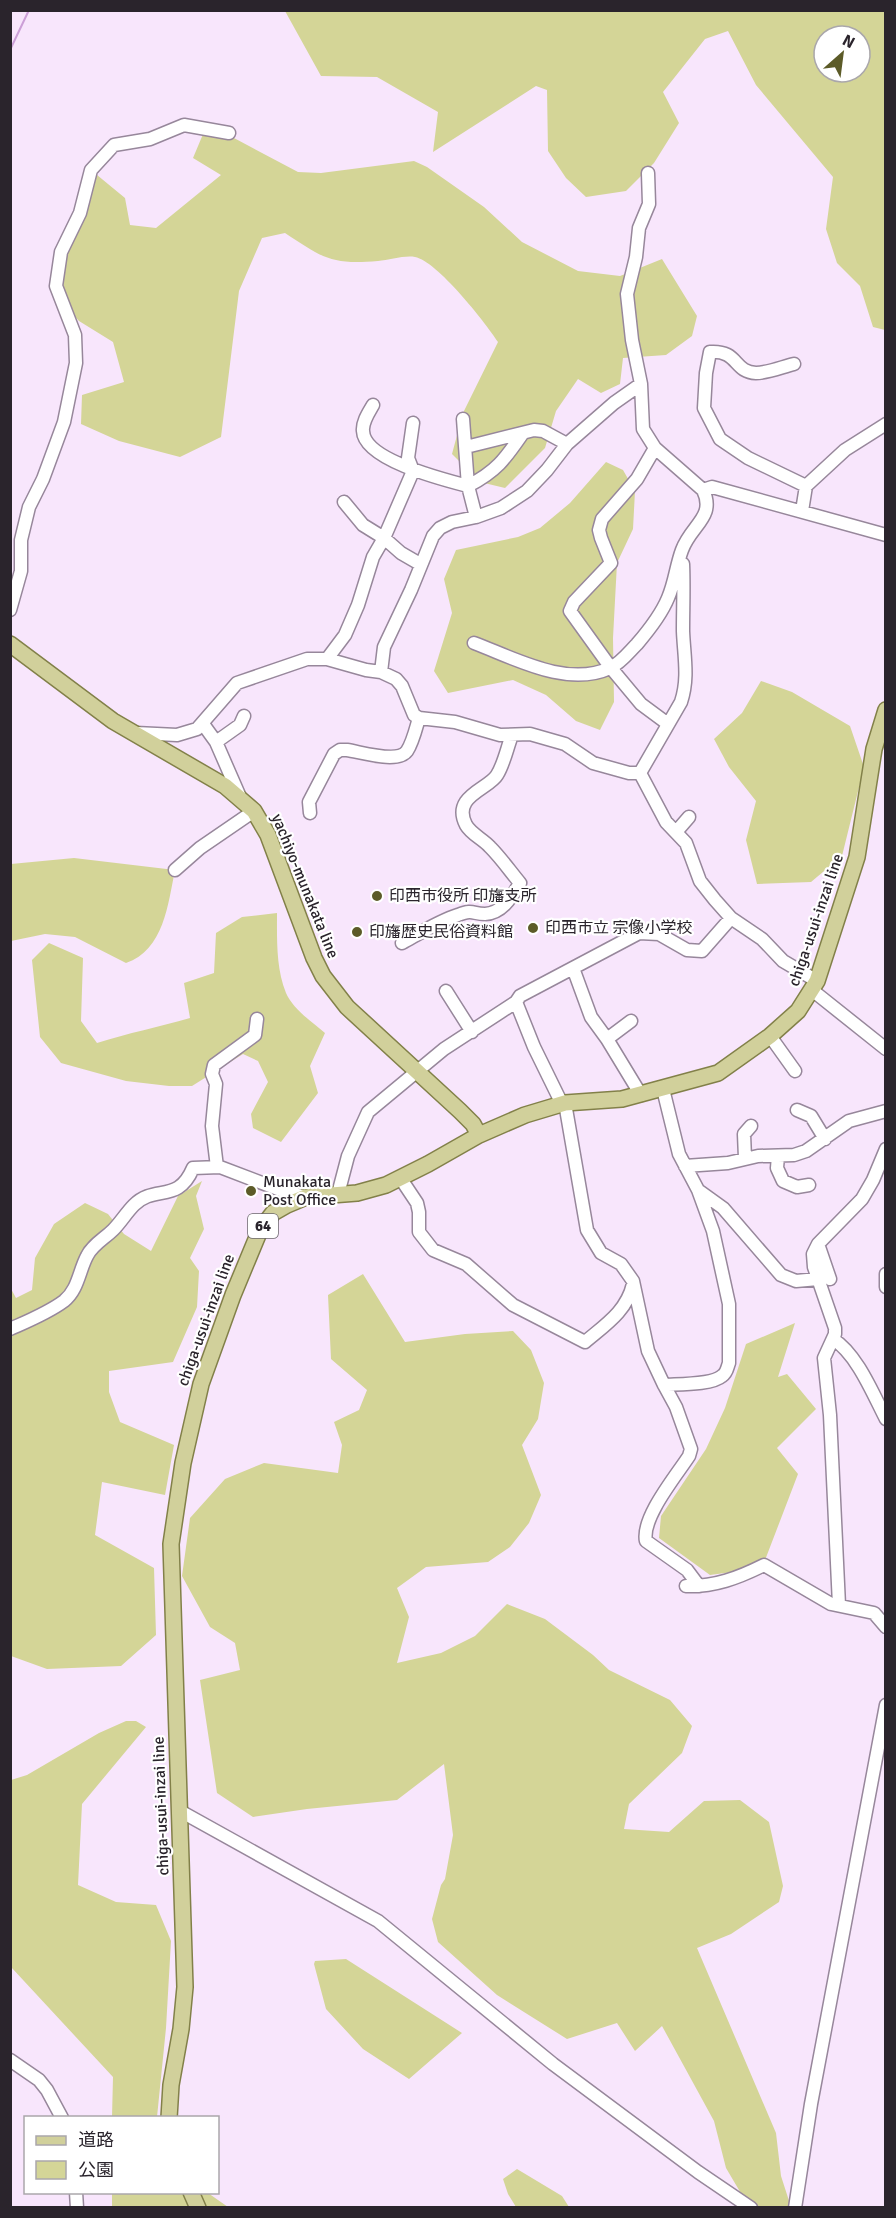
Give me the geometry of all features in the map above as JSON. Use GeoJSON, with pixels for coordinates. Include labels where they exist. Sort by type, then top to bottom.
{"type":"FeatureCollection","features":[{"type":"Feature","properties":{"kind":"main road","name":"yachiyo-munakata line"},"geometry":{"type":"LineString","coordinates":[[10,644],[131,733],[225,786],[254,811],[268,835],[314,958],[323,976],[347,1007],[473,1124],[479,1135]]}},
{"type":"Feature","properties":{"kind":"main road","name":"chiga-usui-inzai line"},"geometry":{"type":"LineString","coordinates":[[169,2116],[171,2085],[185,1987],[171,1544],[185,1453],[201,1384],[218,1334],[260,1230],[273,1213],[287,1205],[306,1197],[374,1189],[402,1179],[479,1135],[525,1115],[563,1104],[641,1095],[718,1073],[770,1036],[798,1011],[815,986],[857,857],[874,750],[882,729],[885,710]]}},
{"type":"Feature","properties":{"kind":"main road"},"geometry":{"type":"LineString","coordinates":[[191,2194],[198,2208]]}},
{"type":"Feature","properties":{"kind":"street"},"geometry":{"type":"LineString","coordinates":[[10,610],[21,571],[21,540],[29,507],[43,479],[64,422],[76,363],[75,335],[56,286],[61,252],[80,213],[91,170],[114,145],[150,139],[184,124],[229,134]]}},
{"type":"Feature","properties":{"kind":"street"},"geometry":{"type":"LineString","coordinates":[[474,643],[570,676],[588,675],[611,668],[625,657],[646,633],[668,600],[686,537],[707,510],[707,498],[703,489],[655,448],[643,429],[641,384],[632,340],[627,294],[636,257],[639,228],[649,204],[648,173]]}},
{"type":"Feature","properties":{"kind":"street"},"geometry":{"type":"LineString","coordinates":[[794,364],[757,373],[743,370],[733,358],[723,351],[710,352],[704,408],[720,439],[748,458],[806,486]]}},
{"type":"Feature","properties":{"kind":"street"},"geometry":{"type":"LineString","coordinates":[[381,672],[384,646],[411,590],[433,536],[440,528],[452,522],[477,517],[501,508],[527,491],[567,444],[614,403],[641,384]]}},
{"type":"Feature","properties":{"kind":"street"},"geometry":{"type":"LineString","coordinates":[[373,405],[362,431],[365,439],[385,457],[413,471],[468,486],[498,467],[523,433]]}},
{"type":"Feature","properties":{"kind":"street"},"geometry":{"type":"LineString","coordinates":[[463,419],[468,486],[477,517]]}},
{"type":"Feature","properties":{"kind":"street"},"geometry":{"type":"LineString","coordinates":[[327,659],[345,635],[358,605],[373,557],[384,538],[413,471],[408,458],[413,423]]}},
{"type":"Feature","properties":{"kind":"street"},"geometry":{"type":"LineString","coordinates":[[802,511],[806,486],[845,450],[885,424]]}},
{"type":"Feature","properties":{"kind":"street"},"geometry":{"type":"LineString","coordinates":[[466,447],[534,430],[543,430],[567,444]]}},
{"type":"Feature","properties":{"kind":"street"},"geometry":{"type":"LineString","coordinates":[[655,448],[632,486],[602,519],[599,530],[600,538],[611,563],[570,608],[570,614],[641,704],[668,724]]}},
{"type":"Feature","properties":{"kind":"street"},"geometry":{"type":"LineString","coordinates":[[703,489],[712,487],[885,535]]}},
{"type":"Feature","properties":{"kind":"street"},"geometry":{"type":"LineString","coordinates":[[344,502],[363,525],[420,564]]}},
{"type":"Feature","properties":{"kind":"street"},"geometry":{"type":"LineString","coordinates":[[640,773],[681,702],[684,691],[687,669],[683,634],[683,547]]}},
{"type":"Feature","properties":{"kind":"street"},"geometry":{"type":"LineString","coordinates":[[131,733],[177,735],[197,729],[237,683],[307,659],[327,659],[381,672],[396,679],[402,686],[414,715],[419,718],[455,722],[500,735],[530,734],[565,744],[593,763],[629,773],[640,773]]}},
{"type":"Feature","properties":{"kind":"street"},"geometry":{"type":"LineString","coordinates":[[216,742],[240,725],[244,716]]}},
{"type":"Feature","properties":{"kind":"street"},"geometry":{"type":"LineString","coordinates":[[310,813],[309,802],[334,753],[347,750],[396,758],[408,750],[419,718]]}},
{"type":"Feature","properties":{"kind":"street"},"geometry":{"type":"LineString","coordinates":[[203,724],[216,742],[240,797]]}},
{"type":"Feature","properties":{"kind":"street"},"geometry":{"type":"LineString","coordinates":[[402,943],[455,915],[471,910],[484,914],[494,912],[507,903],[520,883],[489,846],[470,829],[464,817],[469,797],[498,774],[512,735]]}},
{"type":"Feature","properties":{"kind":"street"},"geometry":{"type":"LineString","coordinates":[[640,773],[666,822],[690,850],[700,881],[731,918],[762,939],[783,961],[815,986],[885,1049]]}},
{"type":"Feature","properties":{"kind":"street"},"geometry":{"type":"LineString","coordinates":[[175,870],[200,848],[254,811]]}},
{"type":"Feature","properties":{"kind":"street"},"geometry":{"type":"LineString","coordinates":[[676,832],[689,817]]}},
{"type":"Feature","properties":{"kind":"street"},"geometry":{"type":"LineString","coordinates":[[338,1194],[348,1156],[368,1112],[444,1049],[516,1002],[520,996],[639,933],[659,934],[687,950],[702,951],[731,918]]}},
{"type":"Feature","properties":{"kind":"street"},"geometry":{"type":"LineString","coordinates":[[573,968],[591,1017],[608,1039],[641,1095]]}},
{"type":"Feature","properties":{"kind":"street"},"geometry":{"type":"LineString","coordinates":[[446,991],[472,1032]]}},
{"type":"Feature","properties":{"kind":"street"},"geometry":{"type":"LineString","coordinates":[[516,1002],[534,1047],[563,1104],[587,1230],[601,1253],[621,1264],[633,1281],[648,1351],[676,1407],[691,1449],[646,1527],[646,1541],[687,1570],[699,1586]]}},
{"type":"Feature","properties":{"kind":"street"},"geometry":{"type":"LineString","coordinates":[[217,1167],[212,1126],[216,1084],[212,1074],[214,1065],[255,1035],[257,1019]]}},
{"type":"Feature","properties":{"kind":"street"},"geometry":{"type":"LineString","coordinates":[[608,1039],[631,1022]]}},
{"type":"Feature","properties":{"kind":"street"},"geometry":{"type":"LineString","coordinates":[[770,1036],[795,1071]]}},
{"type":"Feature","properties":{"kind":"street"},"geometry":{"type":"LineString","coordinates":[[663,1089],[679,1154],[698,1190],[713,1231],[729,1304],[729,1363],[726,1372],[721,1378],[664,1385]]}},
{"type":"Feature","properties":{"kind":"street"},"geometry":{"type":"LineString","coordinates":[[797,1110],[811,1116],[825,1139]]}},
{"type":"Feature","properties":{"kind":"street"},"geometry":{"type":"LineString","coordinates":[[685,1166],[728,1163],[745,1158],[794,1155],[806,1151],[849,1121],[885,1111]]}},
{"type":"Feature","properties":{"kind":"street"},"geometry":{"type":"LineString","coordinates":[[745,1158],[744,1134],[751,1126]]}},
{"type":"Feature","properties":{"kind":"street"},"geometry":{"type":"LineString","coordinates":[[839,1605],[830,1415],[824,1358],[825,1351],[833,1339],[835,1328],[824,1279],[813,1261],[813,1254],[818,1244],[862,1199],[873,1180],[885,1149]]}},
{"type":"Feature","properties":{"kind":"street"},"geometry":{"type":"LineString","coordinates":[[778,1156],[777,1168],[783,1181],[797,1187],[810,1185]]}},
{"type":"Feature","properties":{"kind":"street"},"geometry":{"type":"LineString","coordinates":[[10,1329],[31,1320],[65,1300],[71,1293],[87,1254],[141,1199],[148,1195],[174,1191],[190,1176],[193,1168],[217,1167],[306,1197]]}},
{"type":"Feature","properties":{"kind":"street"},"geometry":{"type":"LineString","coordinates":[[402,1179],[417,1203],[419,1232],[432,1250],[466,1264],[513,1305],[585,1342],[623,1309],[633,1281]]}},
{"type":"Feature","properties":{"kind":"street"},"geometry":{"type":"LineString","coordinates":[[698,1190],[723,1208],[781,1275],[796,1281],[824,1279]]}},
{"type":"Feature","properties":{"kind":"street"},"geometry":{"type":"LineString","coordinates":[[885,1274],[885,1287]]}},
{"type":"Feature","properties":{"kind":"street"},"geometry":{"type":"LineString","coordinates":[[833,1339],[840,1344],[867,1380],[885,1419]]}},
{"type":"Feature","properties":{"kind":"street"},"geometry":{"type":"LineString","coordinates":[[686,1586],[735,1580],[764,1565],[831,1604],[874,1613],[885,1627]]}},
{"type":"Feature","properties":{"kind":"street"},"geometry":{"type":"LineString","coordinates":[[795,2208],[813,2093],[885,1705]]}},
{"type":"Feature","properties":{"kind":"street"},"geometry":{"type":"LineString","coordinates":[[180,1811],[378,1921],[553,2064],[698,2172],[751,2208]]}},
{"type":"Feature","properties":{"kind":"street"},"geometry":{"type":"LineString","coordinates":[[10,2060],[39,2080],[62,2116]]}},
{"type":"Feature","properties":{"kind":"green space"},"geometry":{"type":"Polygon","coordinates":[[[285,11],[885,11],[885,330],[873,327],[860,286],[837,263],[826,229],[833,177],[756,85],[728,31],[705,39],[663,92],[679,123],[654,163],[626,191],[586,197],[566,178],[548,151],[547,90],[536,86],[433,152],[438,112],[377,77],[321,76],[285,11]]]}},
{"type":"Feature","properties":{"kind":"green space"},"geometry":{"type":"Polygon","coordinates":[[[206,127],[234,138],[298,172],[321,173],[414,161],[427,167],[484,207],[522,242],[578,271],[620,276],[662,259],[697,316],[692,336],[666,355],[623,358],[620,384],[601,393],[578,379],[556,411],[545,448],[505,488],[480,482],[452,454],[463,413],[498,342],[483,321],[448,280],[424,261],[415,257],[362,262],[338,260],[319,254],[285,233],[262,238],[239,291],[221,437],[180,457],[119,441],[81,424],[82,395],[124,382],[113,342],[79,321],[61,301],[63,261],[91,170],[125,198],[130,225],[156,228],[221,175],[193,158],[206,127]]]}},
{"type":"Feature","properties":{"kind":"green space"},"geometry":{"type":"Polygon","coordinates":[[[606,462],[623,470],[635,491],[633,529],[617,563],[613,638],[614,702],[600,730],[576,721],[546,695],[513,680],[448,693],[434,671],[452,613],[444,579],[456,550],[518,537],[540,528],[570,503],[606,462]]]}},
{"type":"Feature","properties":{"kind":"green space"},"geometry":{"type":"Polygon","coordinates":[[[761,681],[792,692],[850,726],[864,767],[842,856],[811,882],[757,884],[746,840],[756,801],[729,767],[714,739],[742,713],[761,681]]]}},
{"type":"Feature","properties":{"kind":"green space"},"geometry":{"type":"Polygon","coordinates":[[[74,858],[175,870],[162,924],[149,948],[139,957],[126,963],[75,937],[45,934],[11,941],[11,864],[74,858]]]}},
{"type":"Feature","properties":{"kind":"green space"},"geometry":{"type":"Polygon","coordinates":[[[277,913],[279,964],[286,993],[298,1010],[325,1033],[310,1066],[318,1093],[281,1142],[253,1128],[251,1114],[268,1082],[258,1061],[243,1054],[192,1086],[169,1086],[126,1081],[61,1063],[40,1037],[32,960],[49,943],[83,958],[81,1021],[97,1043],[190,1018],[184,983],[214,973],[216,933],[242,917],[277,913]]]}},
{"type":"Feature","properties":{"kind":"green space"},"geometry":{"type":"Polygon","coordinates":[[[202,1181],[196,1196],[204,1229],[190,1258],[199,1271],[197,1307],[173,1362],[109,1371],[109,1392],[120,1422],[174,1445],[165,1495],[102,1482],[95,1535],[154,1568],[156,1635],[121,1666],[47,1669],[11,1656],[10,1287],[16,1298],[32,1290],[35,1258],[54,1224],[85,1203],[108,1214],[124,1234],[151,1251],[178,1196],[202,1181]]]}},
{"type":"Feature","properties":{"kind":"green space"},"geometry":{"type":"Polygon","coordinates":[[[363,1274],[405,1342],[465,1334],[513,1331],[531,1350],[544,1383],[538,1419],[522,1445],[541,1495],[529,1523],[510,1547],[488,1562],[426,1567],[397,1588],[409,1617],[397,1663],[441,1653],[475,1636],[507,1604],[545,1619],[609,1670],[670,1700],[692,1726],[682,1753],[629,1804],[624,1829],[669,1832],[704,1801],[740,1800],[769,1822],[783,1886],[779,1902],[731,1934],[697,1948],[776,2133],[781,2176],[791,2207],[749,2207],[726,2168],[714,2121],[662,2026],[635,2051],[617,2023],[567,2039],[497,1995],[438,1942],[432,1919],[441,1885],[445,1879],[453,1835],[444,1764],[397,1800],[253,1817],[217,1793],[200,1680],[240,1670],[235,1643],[210,1627],[182,1576],[190,1518],[225,1479],[264,1463],[338,1473],[342,1445],[334,1422],[359,1410],[367,1390],[331,1359],[328,1295],[363,1274]]]}},
{"type":"Feature","properties":{"kind":"green space"},"geometry":{"type":"Polygon","coordinates":[[[795,1323],[778,1377],[787,1374],[816,1409],[777,1448],[798,1474],[762,1568],[710,1575],[659,1538],[661,1516],[706,1449],[725,1408],[746,1344],[795,1323]]]}},
{"type":"Feature","properties":{"kind":"green space"},"geometry":{"type":"Polygon","coordinates":[[[126,1721],[136,1721],[146,1727],[82,1804],[78,1885],[116,1902],[156,1905],[171,1941],[166,2028],[157,2116],[112,2116],[113,2077],[11,1967],[11,1780],[27,1775],[99,1733],[126,1721]]]}},
{"type":"Feature","properties":{"kind":"green space"},"geometry":{"type":"Polygon","coordinates":[[[346,1959],[462,2033],[409,2079],[363,2049],[326,2009],[315,1961],[346,1959]]]}},
{"type":"Feature","properties":{"kind":"green space"},"geometry":{"type":"Polygon","coordinates":[[[517,2169],[562,2196],[569,2207],[516,2207],[503,2179],[517,2169]]]}},
{"type":"Feature","properties":{"kind":"green space"},"geometry":{"type":"Polygon","coordinates":[[[112,2194],[209,2194],[228,2207],[112,2208],[112,2194]]]}},
{"type":"Feature","properties":{"kind":"waterway"},"geometry":{"type":"LineString","coordinates":[[10,50],[29,10]]}},
{"type":"Feature","properties":{"kind":"place","name":"印西市役所 印旛支所"},"geometry":{"type":"Point","coordinates":[377,896]}},
{"type":"Feature","properties":{"kind":"place","name":"印西市立 宗像小学校"},"geometry":{"type":"Point","coordinates":[533,928]}},
{"type":"Feature","properties":{"kind":"place","name":"印旛歴史民俗資料館"},"geometry":{"type":"Point","coordinates":[357,932]}},
{"type":"Feature","properties":{"kind":"place","name":"Munakata Post Office"},"geometry":{"type":"Point","coordinates":[251,1191]}}]}
